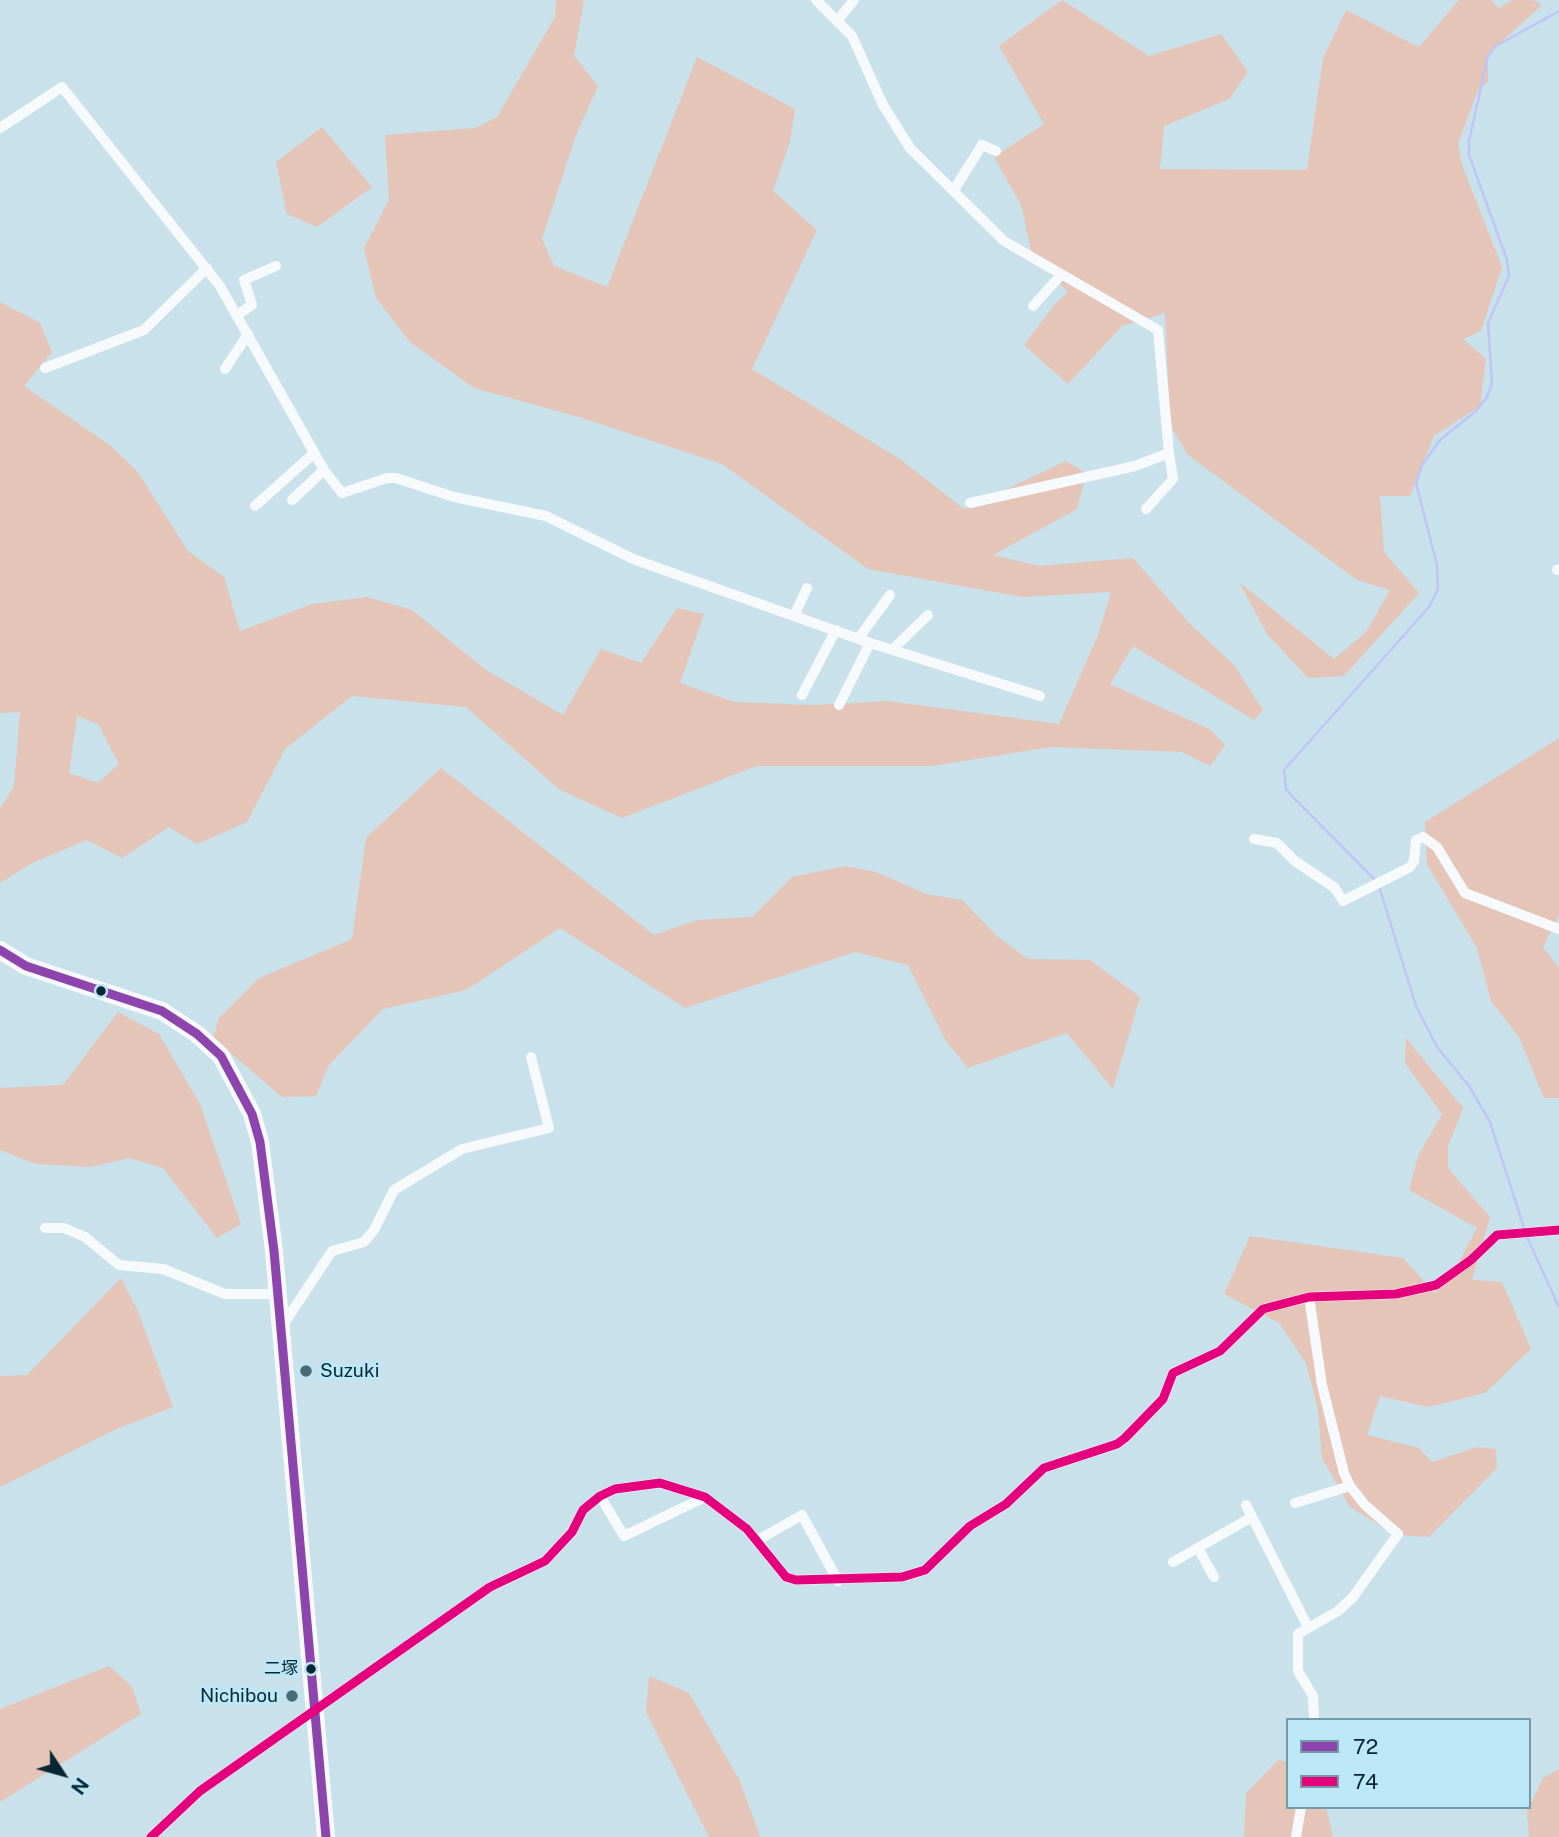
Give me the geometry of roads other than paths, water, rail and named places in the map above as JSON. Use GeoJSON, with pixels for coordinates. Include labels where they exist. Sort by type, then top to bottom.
{"type":"FeatureCollection","features":[{"type":"Feature","properties":{"kind":"main road"},"geometry":{"type":"LineString","coordinates":[[0,950],[26,966],[162,1011],[197,1034],[221,1056],[252,1114],[261,1142],[278,1294],[327,1837]]}},
{"type":"Feature","properties":{"kind":"street"},"geometry":{"type":"LineString","coordinates":[[816,0],[852,36],[896,130],[923,162],[1010,247],[1158,330],[1168,453],[1173,479],[1146,509]]}},
{"type":"Feature","properties":{"kind":"street"},"geometry":{"type":"LineString","coordinates":[[838,20],[854,0]]}},
{"type":"Feature","properties":{"kind":"street"},"geometry":{"type":"LineString","coordinates":[[0,128],[62,87],[144,194],[207,268],[237,315],[324,470],[342,493],[376,481],[396,478],[454,497],[546,516],[633,559],[870,643],[1040,696]]}},
{"type":"Feature","properties":{"kind":"street"},"geometry":{"type":"LineString","coordinates":[[954,190],[982,145],[996,150]]}},
{"type":"Feature","properties":{"kind":"street"},"geometry":{"type":"LineString","coordinates":[[237,315],[252,305],[244,280],[276,266]]}},
{"type":"Feature","properties":{"kind":"street"},"geometry":{"type":"LineString","coordinates":[[45,368],[144,330],[207,268]]}},
{"type":"Feature","properties":{"kind":"street"},"geometry":{"type":"LineString","coordinates":[[1033,306],[1061,275]]}},
{"type":"Feature","properties":{"kind":"street"},"geometry":{"type":"LineString","coordinates":[[225,369],[248,334]]}},
{"type":"Feature","properties":{"kind":"street"},"geometry":{"type":"LineString","coordinates":[[255,506],[314,453]]}},
{"type":"Feature","properties":{"kind":"street"},"geometry":{"type":"LineString","coordinates":[[970,503],[1135,466],[1168,453]]}},
{"type":"Feature","properties":{"kind":"street"},"geometry":{"type":"LineString","coordinates":[[292,500],[324,470]]}},
{"type":"Feature","properties":{"kind":"street"},"geometry":{"type":"LineString","coordinates":[[794,616],[807,588]]}},
{"type":"Feature","properties":{"kind":"street"},"geometry":{"type":"LineString","coordinates":[[859,639],[890,595]]}},
{"type":"Feature","properties":{"kind":"street"},"geometry":{"type":"LineString","coordinates":[[893,649],[928,614]]}},
{"type":"Feature","properties":{"kind":"street"},"geometry":{"type":"LineString","coordinates":[[802,695],[836,630]]}},
{"type":"Feature","properties":{"kind":"street"},"geometry":{"type":"LineString","coordinates":[[839,705],[870,643]]}},
{"type":"Feature","properties":{"kind":"street"},"geometry":{"type":"LineString","coordinates":[[1254,839],[1277,843],[1294,861],[1335,888],[1343,901],[1410,867],[1414,861],[1416,840],[1423,837],[1437,847],[1465,893],[1559,929]]}},
{"type":"Feature","properties":{"kind":"street"},"geometry":{"type":"LineString","coordinates":[[281,1328],[332,1251],[364,1241],[374,1230],[394,1190],[462,1149],[549,1128],[531,1057]]}},
{"type":"Feature","properties":{"kind":"street"},"geometry":{"type":"LineString","coordinates":[[45,1228],[64,1228],[85,1237],[119,1265],[163,1269],[225,1294],[278,1294]]}},
{"type":"Feature","properties":{"kind":"street"},"geometry":{"type":"LineString","coordinates":[[151,1837],[200,1791],[490,1587],[545,1561],[572,1532],[583,1510],[600,1496],[643,1483],[673,1486],[705,1497],[725,1509],[758,1540],[786,1577],[801,1581],[838,1581],[902,1577],[925,1570],[970,1526],[1006,1504],[1044,1468],[1117,1444],[1163,1399],[1173,1373],[1220,1351],[1256,1313],[1270,1306],[1309,1297],[1396,1294],[1436,1286],[1471,1261],[1497,1235],[1559,1230]]}},
{"type":"Feature","properties":{"kind":"street"},"geometry":{"type":"LineString","coordinates":[[1309,1297],[1322,1385],[1339,1457],[1350,1486],[1398,1534],[1353,1597],[1338,1611],[1308,1627],[1296,1638],[1298,1671],[1313,1696],[1314,1718]]}},
{"type":"Feature","properties":{"kind":"street"},"geometry":{"type":"LineString","coordinates":[[1295,1503],[1350,1486]]}},
{"type":"Feature","properties":{"kind":"street"},"geometry":{"type":"LineString","coordinates":[[600,1496],[624,1536],[705,1497]]}},
{"type":"Feature","properties":{"kind":"street"},"geometry":{"type":"LineString","coordinates":[[1245,1505],[1308,1627]]}},
{"type":"Feature","properties":{"kind":"street"},"geometry":{"type":"LineString","coordinates":[[758,1540],[802,1515],[838,1581]]}},
{"type":"Feature","properties":{"kind":"street"},"geometry":{"type":"LineString","coordinates":[[1173,1562],[1252,1517]]}},
{"type":"Feature","properties":{"kind":"street"},"geometry":{"type":"LineString","coordinates":[[1198,1548],[1214,1577]]}},
{"type":"Feature","properties":{"kind":"street"},"geometry":{"type":"LineString","coordinates":[[1296,1837],[1301,1809]]}},
{"type":"Feature","properties":{"kind":"waterway"},"geometry":{"type":"LineString","coordinates":[[1375,880],[1286,789],[1284,770],[1429,607],[1438,589],[1437,565],[1416,483],[1422,465],[1440,440],[1476,411],[1487,397],[1492,384],[1488,323],[1509,276],[1507,260],[1469,155],[1469,141],[1488,56],[1496,46],[1559,11]]}},
{"type":"Feature","properties":{"kind":"waterway"},"geometry":{"type":"LineString","coordinates":[[1379,886],[1416,1006],[1437,1047],[1469,1086],[1490,1122],[1525,1231]]}},
{"type":"Feature","properties":{"kind":"waterway"},"geometry":{"type":"LineString","coordinates":[[1527,1237],[1559,1307]]}},
{"type":"Feature","properties":{"kind":"place","name":"Suzuki"},"geometry":{"type":"Point","coordinates":[306,1371]}},
{"type":"Feature","properties":{"kind":"place","name":"二塚"},"geometry":{"type":"Point","coordinates":[311,1669]}},
{"type":"Feature","properties":{"kind":"place","name":"Nichibou"},"geometry":{"type":"Point","coordinates":[292,1696]}}]}
